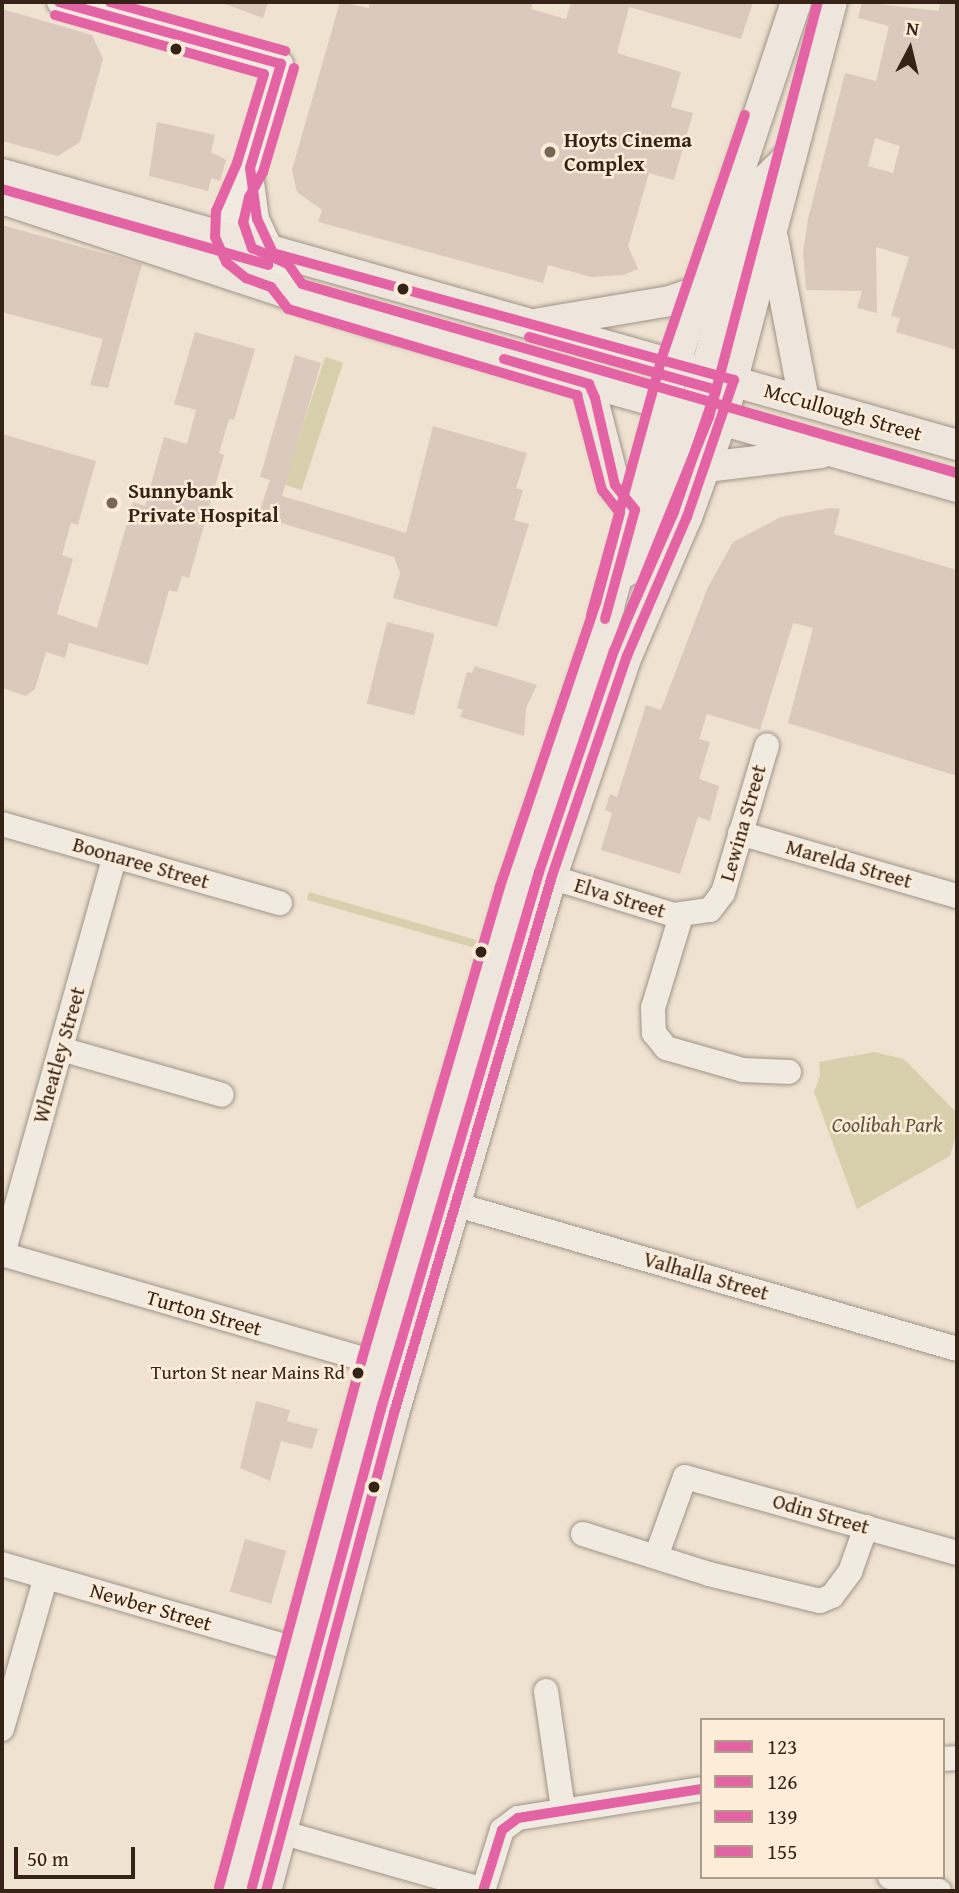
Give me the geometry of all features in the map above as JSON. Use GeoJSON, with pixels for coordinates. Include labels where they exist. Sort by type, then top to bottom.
{"type":"FeatureCollection","features":[{"type":"Feature","properties":{"kind":"main road"},"geometry":{"type":"LineString","coordinates":[[233,1891],[279,1736],[375,1363],[524,856],[618,576],[675,364],[796,2]]}},
{"type":"Feature","properties":{"kind":"main road"},"geometry":{"type":"LineString","coordinates":[[266,1891],[309,1744],[406,1371],[552,876],[627,656],[706,467],[722,421],[832,2]]}},
{"type":"Feature","properties":{"kind":"main road"},"geometry":{"type":"LineString","coordinates":[[618,576],[642,562],[693,412],[761,184],[791,155]]}},
{"type":"Feature","properties":{"kind":"main road","name":"McCullough Street"},"geometry":{"type":"LineString","coordinates":[[2,174],[273,253],[734,380],[957,446]]}},
{"type":"Feature","properties":{"kind":"main road","name":"McCullough Street"},"geometry":{"type":"LineString","coordinates":[[2,199],[293,296],[589,384],[957,487]]}},
{"type":"Feature","properties":{"kind":"main road"},"geometry":{"type":"LineString","coordinates":[[772,234],[804,400]]}},
{"type":"Feature","properties":{"kind":"main road"},"geometry":{"type":"LineString","coordinates":[[533,324],[670,301],[699,291]]}},
{"type":"Feature","properties":{"kind":"main road"},"geometry":{"type":"LineString","coordinates":[[589,384],[615,485],[635,510]]}},
{"type":"Feature","properties":{"kind":"main road"},"geometry":{"type":"LineString","coordinates":[[706,467],[792,460],[828,451]]}},
{"type":"Feature","properties":{"kind":"main road"},"geometry":{"type":"LineString","coordinates":[[279,1736],[309,1744]]}},
{"type":"Feature","properties":{"kind":"street"},"geometry":{"type":"LineString","coordinates":[[59,2],[281,64],[250,168],[230,214],[231,241],[241,258],[279,275],[293,296]]}},
{"type":"Feature","properties":{"kind":"street"},"geometry":{"type":"LineString","coordinates":[[250,168],[257,219],[273,253]]}},
{"type":"Feature","properties":{"kind":"street","name":"Lewina Street"},"geometry":{"type":"LineString","coordinates":[[681,916],[710,910],[720,900],[767,744]]}},
{"type":"Feature","properties":{"kind":"street","name":"Boonaree Street"},"geometry":{"type":"LineString","coordinates":[[2,824],[280,903]]}},
{"type":"Feature","properties":{"kind":"street","name":"Marelda Street"},"geometry":{"type":"LineString","coordinates":[[740,833],[957,896]]}},
{"type":"Feature","properties":{"kind":"street","name":"Wheatley Street"},"geometry":{"type":"LineString","coordinates":[[2,1254],[115,856]]}},
{"type":"Feature","properties":{"kind":"street","name":"Elva Street"},"geometry":{"type":"LineString","coordinates":[[524,856],[552,876],[681,916]]}},
{"type":"Feature","properties":{"kind":"street"},"geometry":{"type":"LineString","coordinates":[[681,916],[653,1008],[654,1033],[666,1048],[743,1070],[789,1072]]}},
{"type":"Feature","properties":{"kind":"street"},"geometry":{"type":"LineString","coordinates":[[61,1049],[222,1095]]}},
{"type":"Feature","properties":{"kind":"street","name":"Valhalla Street"},"geometry":{"type":"LineString","coordinates":[[454,1204],[957,1349]]}},
{"type":"Feature","properties":{"kind":"street","name":"Turton Street"},"geometry":{"type":"LineString","coordinates":[[2,1254],[406,1371]]}},
{"type":"Feature","properties":{"kind":"street","name":"Odin Street"},"geometry":{"type":"LineString","coordinates":[[657,1554],[685,1476],[957,1552]]}},
{"type":"Feature","properties":{"kind":"street"},"geometry":{"type":"LineString","coordinates":[[583,1534],[657,1554],[709,1574],[820,1601],[832,1596],[850,1572],[866,1527]]}},
{"type":"Feature","properties":{"kind":"street","name":"Newber Street"},"geometry":{"type":"LineString","coordinates":[[2,1564],[301,1651]]}},
{"type":"Feature","properties":{"kind":"street"},"geometry":{"type":"LineString","coordinates":[[2,1729],[46,1577]]}},
{"type":"Feature","properties":{"kind":"street"},"geometry":{"type":"LineString","coordinates":[[546,1691],[563,1809]]}},
{"type":"Feature","properties":{"kind":"street"},"geometry":{"type":"LineString","coordinates":[[284,1833],[484,1891],[502,1830],[528,1815],[700,1789]]}},
{"type":"Feature","properties":{"kind":"street"},"geometry":{"type":"LineString","coordinates":[[897,1879],[939,1891]]}},
{"type":"Feature","properties":{"kind":"green space"},"geometry":{"type":"Polygon","coordinates":[[[325,357],[343,363],[302,490],[284,484],[325,357]]]}},
{"type":"Feature","properties":{"kind":"green space"},"geometry":{"type":"Polygon","coordinates":[[[309,892],[476,940],[474,948],[307,900],[309,892]]]}},
{"type":"Feature","properties":{"kind":"green space","name":"Coolibah Park"},"geometry":{"type":"Polygon","coordinates":[[[874,1052],[904,1059],[957,1113],[957,1132],[950,1156],[857,1209],[814,1092],[820,1076],[819,1062],[874,1052]]]}},
{"type":"Feature","properties":{"kind":"building"},"geometry":{"type":"Polygon","coordinates":[[[220,2],[268,2],[263,18],[220,2]]]}},
{"type":"Feature","properties":{"kind":"building"},"geometry":{"type":"Polygon","coordinates":[[[340,2],[369,8],[370,2],[533,2],[531,9],[566,19],[571,2],[753,2],[741,39],[629,7],[617,53],[681,72],[671,107],[693,113],[674,180],[649,173],[628,246],[638,269],[624,275],[591,277],[548,265],[543,283],[318,222],[322,210],[297,192],[292,170],[340,2]]]}},
{"type":"Feature","properties":{"kind":"building"},"geometry":{"type":"Polygon","coordinates":[[[862,2],[938,11],[941,2],[957,2],[957,350],[896,332],[900,318],[891,316],[909,257],[876,247],[877,313],[857,308],[862,291],[806,290],[803,253],[808,219],[845,73],[876,81],[889,26],[858,18],[862,2]],[[875,138],[868,166],[893,173],[900,146],[875,138]]]}},
{"type":"Feature","properties":{"kind":"building"},"geometry":{"type":"Polygon","coordinates":[[[2,9],[92,35],[103,59],[80,142],[58,156],[2,141],[2,9]]]}},
{"type":"Feature","properties":{"kind":"building"},"geometry":{"type":"Polygon","coordinates":[[[157,122],[215,135],[211,152],[226,160],[220,181],[211,178],[208,191],[149,176],[157,122]]]}},
{"type":"Feature","properties":{"kind":"building"},"geometry":{"type":"Polygon","coordinates":[[[2,225],[142,264],[108,388],[90,385],[103,339],[2,312],[2,225]]]}},
{"type":"Feature","properties":{"kind":"building"},"geometry":{"type":"Polygon","coordinates":[[[195,332],[255,349],[234,420],[229,419],[219,453],[224,455],[189,578],[182,576],[177,592],[169,590],[148,665],[69,643],[65,658],[46,652],[35,689],[26,696],[2,688],[2,434],[96,461],[78,525],[71,523],[62,555],[73,559],[57,614],[97,628],[133,502],[145,506],[164,437],[187,444],[196,410],[174,404],[195,332]]]}},
{"type":"Feature","properties":{"kind":"building"},"geometry":{"type":"Polygon","coordinates":[[[295,355],[321,363],[282,496],[406,533],[433,426],[527,453],[516,488],[523,490],[514,520],[529,524],[497,627],[393,598],[400,573],[394,557],[258,516],[270,480],[260,477],[295,355]]]}},
{"type":"Feature","properties":{"kind":"building"},"geometry":{"type":"Polygon","coordinates":[[[831,508],[840,509],[834,534],[957,570],[957,776],[788,723],[813,628],[793,623],[760,730],[707,714],[699,739],[710,742],[699,779],[719,786],[710,821],[698,817],[680,874],[601,850],[612,813],[605,810],[610,794],[617,797],[646,705],[661,710],[708,587],[733,542],[781,517],[831,508]]]}},
{"type":"Feature","properties":{"kind":"building"},"geometry":{"type":"Polygon","coordinates":[[[387,622],[435,634],[414,715],[367,704],[387,622]]]}},
{"type":"Feature","properties":{"kind":"building"},"geometry":{"type":"Polygon","coordinates":[[[475,666],[537,685],[526,708],[524,736],[460,717],[463,710],[457,708],[467,672],[472,673],[475,666]]]}},
{"type":"Feature","properties":{"kind":"building"},"geometry":{"type":"Polygon","coordinates":[[[256,1401],[290,1410],[287,1421],[318,1429],[312,1449],[281,1441],[270,1481],[240,1468],[256,1401]]]}},
{"type":"Feature","properties":{"kind":"building"},"geometry":{"type":"Polygon","coordinates":[[[245,1539],[286,1551],[271,1604],[230,1592],[245,1539]]]}},
{"type":"Feature","properties":{"kind":"transit line","name":"123"},"geometry":{"type":"LineString","coordinates":[[59,2],[281,64]]}},
{"type":"Feature","properties":{"kind":"transit line","name":"155"},"geometry":{"type":"LineString","coordinates":[[110,2],[285,51]]}},
{"type":"Feature","properties":{"kind":"transit line","name":"139"},"geometry":{"type":"LineString","coordinates":[[252,1887],[381,1409],[539,872],[614,651],[709,417],[818,2]]}},
{"type":"Feature","properties":{"kind":"transit line","name":"126"},"geometry":{"type":"LineString","coordinates":[[55,15],[264,74],[237,163],[216,211],[215,237],[226,262],[246,278],[271,287],[288,309],[577,395],[602,490],[620,513],[596,603],[500,887],[362,1359],[219,1887]]}},
{"type":"Feature","properties":{"kind":"transit line","name":"123"},"geometry":{"type":"LineString","coordinates":[[266,1891],[394,1413],[552,876],[627,656],[687,517],[734,380],[273,253],[257,219],[250,168],[281,64]]}},
{"type":"Feature","properties":{"kind":"transit line","name":"155"},"geometry":{"type":"LineString","coordinates":[[294,68],[263,172],[249,197],[243,222],[252,248],[288,264],[302,284],[957,473]]}},
{"type":"Feature","properties":{"kind":"transit line","name":"139"},"geometry":{"type":"LineString","coordinates":[[591,615],[661,360],[745,115]]}},
{"type":"Feature","properties":{"kind":"transit line","name":"126"},"geometry":{"type":"LineString","coordinates":[[2,189],[268,265]]}},
{"type":"Feature","properties":{"kind":"transit line","name":"126"},"geometry":{"type":"LineString","coordinates":[[529,337],[716,390],[674,512],[624,626]]}},
{"type":"Feature","properties":{"kind":"transit line","name":"123"},"geometry":{"type":"LineString","coordinates":[[504,359],[589,384],[595,398],[615,485],[635,510],[605,619]]}},
{"type":"Feature","properties":{"kind":"transit line","name":"123"},"geometry":{"type":"LineString","coordinates":[[483,1891],[502,1830],[518,1818],[700,1789]]}},
{"type":"Feature","properties":{"kind":"place","name":"Hoyts Cinema Complex"},"geometry":{"type":"Point","coordinates":[550,152]}},
{"type":"Feature","properties":{"kind":"place","name":"Sunnybank Private Hospital"},"geometry":{"type":"Point","coordinates":[112,503]}},
{"type":"Feature","properties":{"kind":"place","name":"Turton St near Mains Rd"},"geometry":{"type":"Point","coordinates":[358,1373]}}]}
